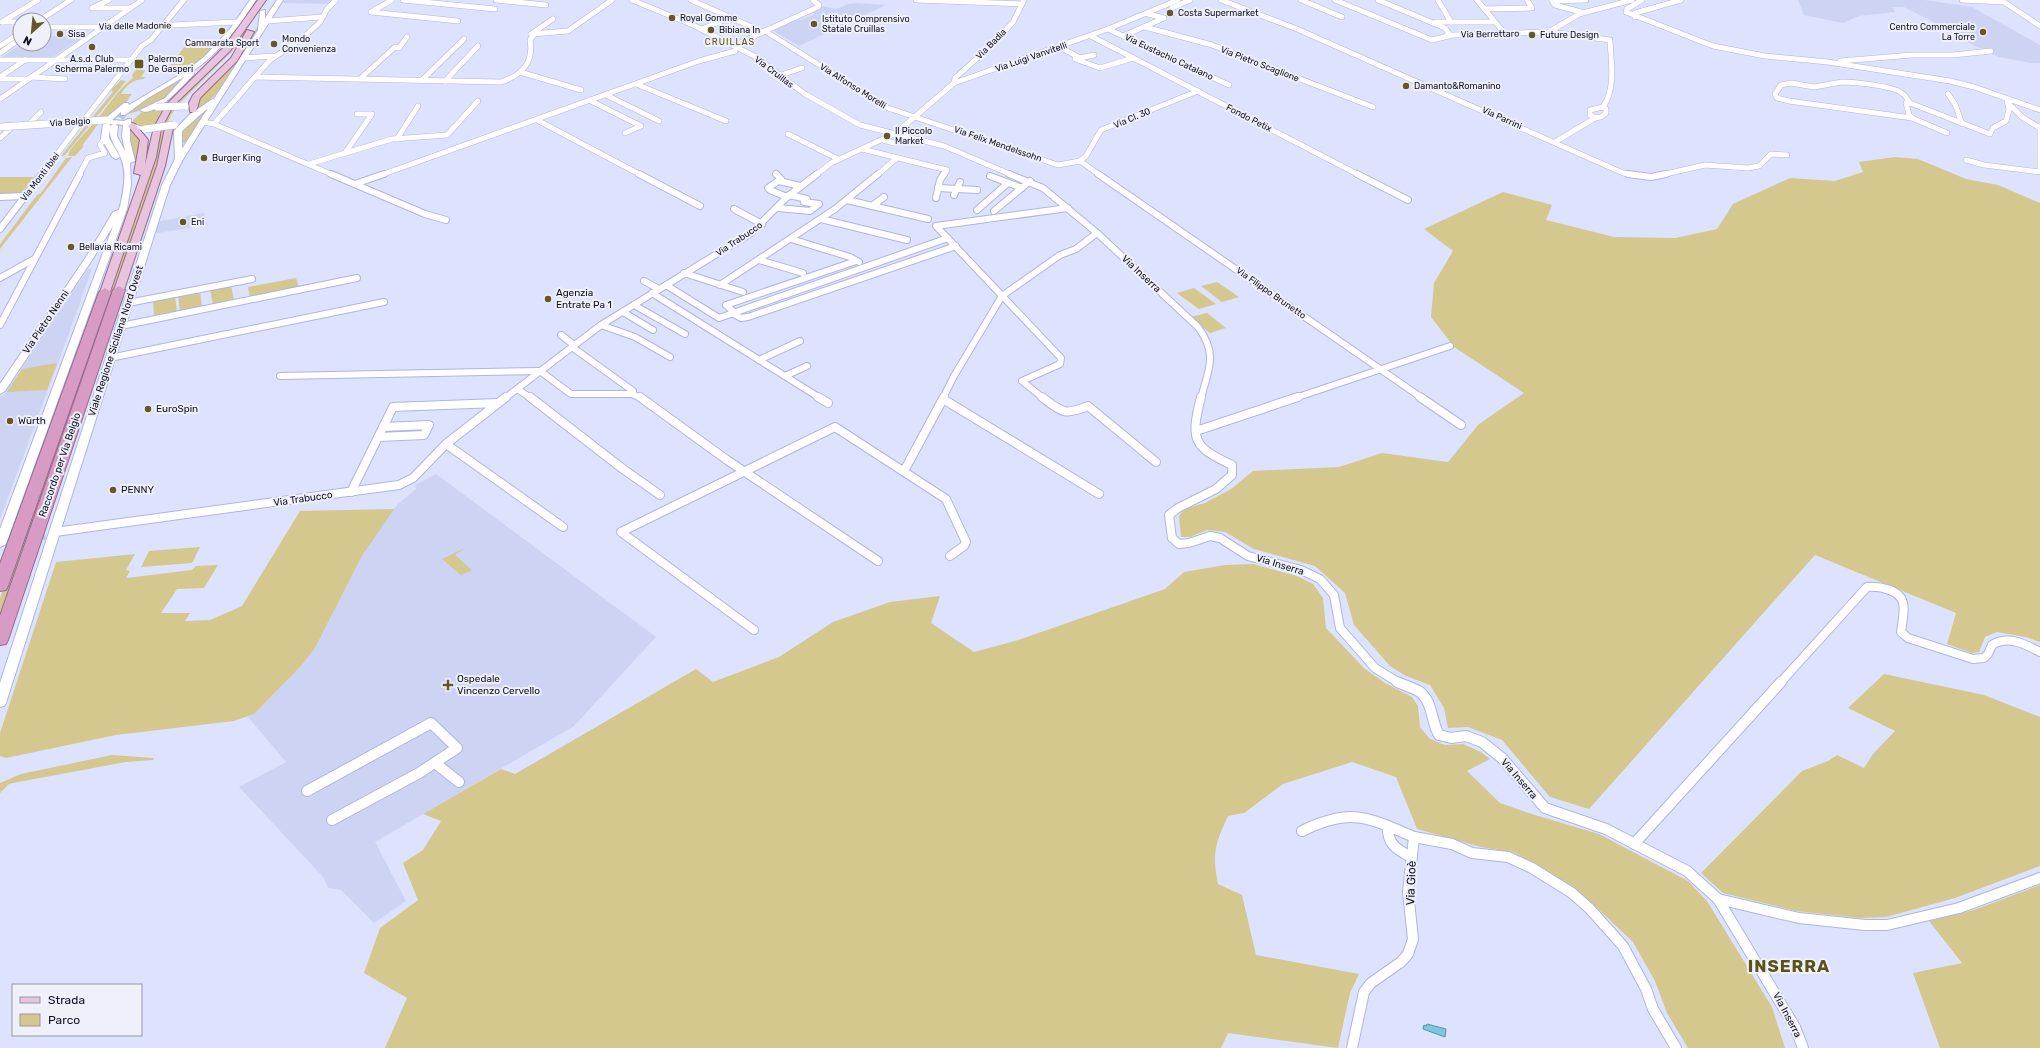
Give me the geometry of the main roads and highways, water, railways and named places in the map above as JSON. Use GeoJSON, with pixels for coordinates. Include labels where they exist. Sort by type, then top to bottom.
{"type":"FeatureCollection","features":[{"type":"Feature","properties":{"kind":"highway","name":"Raccordo per Via Belgio"},"geometry":{"type":"LineString","coordinates":[[0,640],[119,290]]}},
{"type":"Feature","properties":{"kind":"highway","name":"Raccordo per Via Belgio"},"geometry":{"type":"LineString","coordinates":[[0,586],[104,292]]}},
{"type":"Feature","properties":{"kind":"main road"},"geometry":{"type":"LineString","coordinates":[[104,292],[152,157],[158,128],[234,40],[262,0]]}},
{"type":"Feature","properties":{"kind":"main road"},"geometry":{"type":"LineString","coordinates":[[192,113],[193,103],[196,97],[234,59],[270,0]]}},
{"type":"Feature","properties":{"kind":"main road"},"geometry":{"type":"LineString","coordinates":[[177,106],[232,54],[250,32]]}},
{"type":"Feature","properties":{"kind":"main road"},"geometry":{"type":"LineString","coordinates":[[182,84],[234,40]]}},
{"type":"Feature","properties":{"kind":"main road","name":"Viale Regione Siciliana Nord Ovest"},"geometry":{"type":"LineString","coordinates":[[119,290],[144,218],[172,160],[175,138],[173,127],[177,106]]}},
{"type":"Feature","properties":{"kind":"main road"},"geometry":{"type":"LineString","coordinates":[[130,220],[143,153],[144,140],[134,118]]}},
{"type":"Feature","properties":{"kind":"tunnel"},"geometry":{"type":"LineString","coordinates":[[114,126],[123,114]]}},
{"type":"Feature","properties":{"kind":"tunnel"},"geometry":{"type":"LineString","coordinates":[[9,539],[45,534]]}},
{"type":"Feature","properties":{"kind":"place","name":"Costa Supermarket"},"geometry":{"type":"Point","coordinates":[1170,13]}},
{"type":"Feature","properties":{"kind":"place","name":"Royal Gomme"},"geometry":{"type":"Point","coordinates":[672,18]}},
{"type":"Feature","properties":{"kind":"place","name":"Istituto Comprensivo Statale Cruillas"},"geometry":{"type":"Point","coordinates":[814,24]}},
{"type":"Feature","properties":{"kind":"place","name":"Bibiana In"},"geometry":{"type":"Point","coordinates":[711,30]}},
{"type":"Feature","properties":{"kind":"place","name":"Cammarata Sport"},"geometry":{"type":"Point","coordinates":[222,31]}},
{"type":"Feature","properties":{"kind":"place","name":"Centro Commerciale La Torre"},"geometry":{"type":"Point","coordinates":[1983,32]}},
{"type":"Feature","properties":{"kind":"place","name":"Sisa"},"geometry":{"type":"Point","coordinates":[60,34]}},
{"type":"Feature","properties":{"kind":"place","name":"Future Design"},"geometry":{"type":"Point","coordinates":[1532,35]}},
{"type":"Feature","properties":{"kind":"place","name":"Mondo Convenienza"},"geometry":{"type":"Point","coordinates":[274,44]}},
{"type":"Feature","properties":{"kind":"place","name":"A.s.d. Club Scherma Palermo"},"geometry":{"type":"Point","coordinates":[92,47]}},
{"type":"Feature","properties":{"kind":"place","name":"Palermo De Gasperi"},"geometry":{"type":"Point","coordinates":[139,64]}},
{"type":"Feature","properties":{"kind":"place","name":"Damanto&Romanino"},"geometry":{"type":"Point","coordinates":[1406,86]}},
{"type":"Feature","properties":{"kind":"place","name":"Il Piccolo Market"},"geometry":{"type":"Point","coordinates":[887,136]}},
{"type":"Feature","properties":{"kind":"place","name":"Burger King"},"geometry":{"type":"Point","coordinates":[204,158]}},
{"type":"Feature","properties":{"kind":"place","name":"Eni"},"geometry":{"type":"Point","coordinates":[183,222]}},
{"type":"Feature","properties":{"kind":"place","name":"Bellavia Ricami"},"geometry":{"type":"Point","coordinates":[71,247]}},
{"type":"Feature","properties":{"kind":"place","name":"Agenzia Entrate Pa 1"},"geometry":{"type":"Point","coordinates":[548,299]}},
{"type":"Feature","properties":{"kind":"place","name":"EuroSpin"},"geometry":{"type":"Point","coordinates":[148,409]}},
{"type":"Feature","properties":{"kind":"place","name":"Würth"},"geometry":{"type":"Point","coordinates":[10,421]}},
{"type":"Feature","properties":{"kind":"place","name":"PENNY"},"geometry":{"type":"Point","coordinates":[113,490]}},
{"type":"Feature","properties":{"kind":"place","name":"Ospedale Vincenzo Cervello"},"geometry":{"type":"Point","coordinates":[448,685]}},
{"type":"Feature","properties":{"kind":"district","name":"CRUILLAS"},"geometry":{"type":"Point","coordinates":[730,42]}},
{"type":"Feature","properties":{"kind":"district","name":"INSERRA"},"geometry":{"type":"Point","coordinates":[1789,966]}}]}
